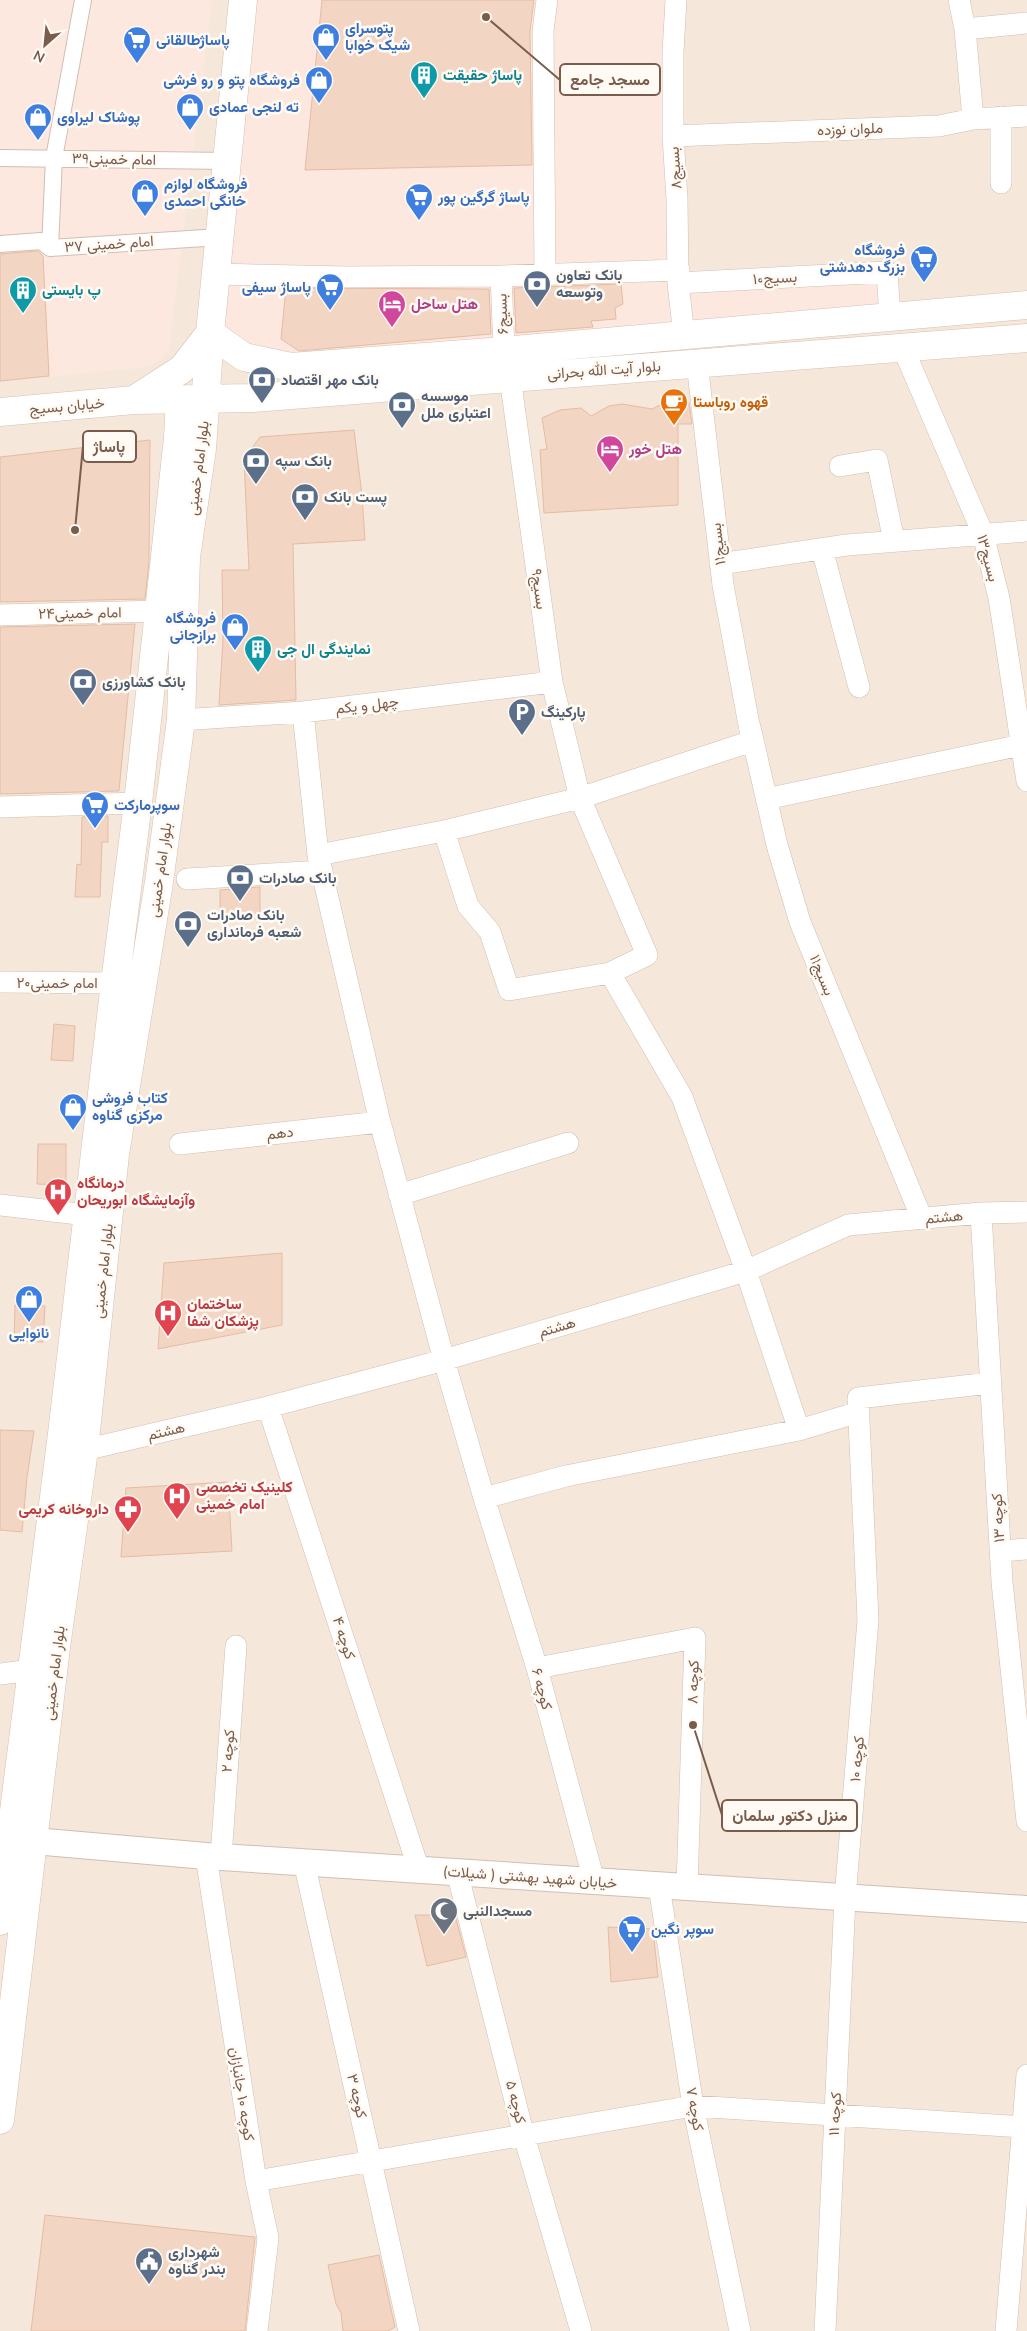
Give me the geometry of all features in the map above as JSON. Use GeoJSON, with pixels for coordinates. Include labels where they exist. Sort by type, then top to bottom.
{"type":"FeatureCollection","features":[{"type":"Feature","properties":{"kind":"main road","name":"بلوار امام خمینی"},"geometry":{"type":"LineString","coordinates":[[0,1921],[7,1807],[31,1670],[62,1434],[115,983],[144,758],[177,447],[193,399],[210,333],[242,0]]}},
{"type":"Feature","properties":{"kind":"main road","name":"بلوار آیت الله بحرانی"},"geometry":{"type":"LineString","coordinates":[[507,364],[684,336],[1027,306]]}},
{"type":"Feature","properties":{"kind":"main road","name":"بلوار آیت الله بحرانی"},"geometry":{"type":"LineString","coordinates":[[210,333],[244,357],[290,367],[377,374]]}},
{"type":"Feature","properties":{"kind":"main road"},"geometry":{"type":"LineString","coordinates":[[134,400],[182,369],[210,333]]}},
{"type":"Feature","properties":{"kind":"main road","name":"بلوار آیت الله بحرانی"},"geometry":{"type":"LineString","coordinates":[[193,399],[253,398],[377,374],[507,364],[697,363],[1027,338]]}},
{"type":"Feature","properties":{"kind":"main road"},"geometry":{"type":"LineString","coordinates":[[202,449],[221,414],[253,398]]}},
{"type":"Feature","properties":{"kind":"main road","name":"بلوار امام خمینی"},"geometry":{"type":"LineString","coordinates":[[0,2120],[56,1647],[84,1450],[115,1154],[159,882],[180,720],[186,557],[202,449],[193,399]]}},
{"type":"Feature","properties":{"kind":"main road","name":"خیابان بسیج"},"geometry":{"type":"LineString","coordinates":[[0,412],[134,400],[193,399]]}},
{"type":"Feature","properties":{"kind":"main road"},"geometry":{"type":"LineString","coordinates":[[144,758],[175,761]]}},
{"type":"Feature","properties":{"kind":"street"},"geometry":{"type":"LineString","coordinates":[[50,248],[54,158],[83,0]]}},
{"type":"Feature","properties":{"kind":"street"},"geometry":{"type":"LineString","coordinates":[[545,273],[543,31],[547,0]]}},
{"type":"Feature","properties":{"kind":"street","name":"بسیج۸"},"geometry":{"type":"LineString","coordinates":[[676,0],[672,52],[673,136],[679,277],[684,336]]}},
{"type":"Feature","properties":{"kind":"street"},"geometry":{"type":"LineString","coordinates":[[959,0],[965,29],[973,119]]}},
{"type":"Feature","properties":{"kind":"street"},"geometry":{"type":"LineString","coordinates":[[965,29],[1027,23]]}},
{"type":"Feature","properties":{"kind":"street","name":"ملوان نوزده"},"geometry":{"type":"LineString","coordinates":[[673,136],[939,126],[973,119],[1027,116]]}},
{"type":"Feature","properties":{"kind":"street"},"geometry":{"type":"LineString","coordinates":[[1001,118],[1001,183]]}},
{"type":"Feature","properties":{"kind":"street","name":"امام خمینی۳۹"},"geometry":{"type":"LineString","coordinates":[[0,158],[228,161]]}},
{"type":"Feature","properties":{"kind":"street","name":"امام خمینی ۳۷"},"geometry":{"type":"LineString","coordinates":[[0,244],[40,241],[50,248],[220,237]]}},
{"type":"Feature","properties":{"kind":"street","name":"بسیج۱۰"},"geometry":{"type":"LineString","coordinates":[[679,277],[887,272],[890,317]]}},
{"type":"Feature","properties":{"kind":"street"},"geometry":{"type":"LineString","coordinates":[[216,274],[345,277],[501,276],[545,273],[679,277]]}},
{"type":"Feature","properties":{"kind":"street","name":"بسیج۶"},"geometry":{"type":"LineString","coordinates":[[501,276],[507,364]]}},
{"type":"Feature","properties":{"kind":"street","name":"بسیج۱۳"},"geometry":{"type":"LineString","coordinates":[[903,348],[983,534],[999,598],[1027,781]]}},
{"type":"Feature","properties":{"kind":"street","name":"بسیج۱۱"},"geometry":{"type":"LineString","coordinates":[[697,363],[720,564],[750,732],[777,845],[800,922],[922,1219]]}},
{"type":"Feature","properties":{"kind":"street","name":"بسیج۹"},"geometry":{"type":"LineString","coordinates":[[507,364],[552,682],[580,798],[647,955],[610,973]]}},
{"type":"Feature","properties":{"kind":"street"},"geometry":{"type":"LineString","coordinates":[[840,466],[878,460],[894,541]]}},
{"type":"Feature","properties":{"kind":"street"},"geometry":{"type":"LineString","coordinates":[[720,564],[822,549],[894,541],[1027,531]]}},
{"type":"Feature","properties":{"kind":"street"},"geometry":{"type":"LineString","coordinates":[[822,549],[859,687]]}},
{"type":"Feature","properties":{"kind":"street","name":"امام خمینی۲۴"},"geometry":{"type":"LineString","coordinates":[[0,614],[160,611]]}},
{"type":"Feature","properties":{"kind":"street","name":"چهل و یکم"},"geometry":{"type":"LineString","coordinates":[[180,720],[303,712],[552,682]]}},
{"type":"Feature","properties":{"kind":"street","name":"کوچه ۶"},"geometry":{"type":"LineString","coordinates":[[303,712],[320,863],[380,1122],[444,1360],[484,1498],[537,1668],[594,1881]]}},
{"type":"Feature","properties":{"kind":"street"},"geometry":{"type":"LineString","coordinates":[[187,879],[320,863],[580,798],[750,732]]}},
{"type":"Feature","properties":{"kind":"street"},"geometry":{"type":"LineString","coordinates":[[766,800],[1022,745]]}},
{"type":"Feature","properties":{"kind":"street"},"geometry":{"type":"LineString","coordinates":[[0,807],[138,803]]}},
{"type":"Feature","properties":{"kind":"street"},"geometry":{"type":"LineString","coordinates":[[444,832],[468,906],[490,932],[509,990],[610,973],[682,1097],[746,1271],[799,1430]]}},
{"type":"Feature","properties":{"kind":"street","name":"امام خمینی۲۰"},"geometry":{"type":"LineString","coordinates":[[0,982],[115,983]]}},
{"type":"Feature","properties":{"kind":"street","name":"دهم"},"geometry":{"type":"LineString","coordinates":[[180,1144],[380,1122]]}},
{"type":"Feature","properties":{"kind":"street"},"geometry":{"type":"LineString","coordinates":[[399,1195],[568,1143]]}},
{"type":"Feature","properties":{"kind":"street"},"geometry":{"type":"LineString","coordinates":[[0,1205],[87,1215]]}},
{"type":"Feature","properties":{"kind":"street","name":"هشتم"},"geometry":{"type":"LineString","coordinates":[[84,1450],[268,1407],[444,1360],[746,1271],[848,1225],[980,1213],[1027,1212]]}},
{"type":"Feature","properties":{"kind":"street","name":"کوچه ۱۳"},"geometry":{"type":"LineString","coordinates":[[980,1213],[1000,1551],[1027,1821]]}},
{"type":"Feature","properties":{"kind":"street"},"geometry":{"type":"LineString","coordinates":[[484,1498],[566,1476],[799,1430],[859,1412],[858,1398],[990,1383]]}},
{"type":"Feature","properties":{"kind":"street","name":"کوچه ۴"},"geometry":{"type":"LineString","coordinates":[[268,1407],[419,1870]]}},
{"type":"Feature","properties":{"kind":"street","name":"کوچه ۱۰"},"geometry":{"type":"LineString","coordinates":[[845,1898],[868,1620],[859,1412]]}},
{"type":"Feature","properties":{"kind":"street"},"geometry":{"type":"LineString","coordinates":[[1000,1551],[1027,1549]]}},
{"type":"Feature","properties":{"kind":"street","name":"کوچه ۸"},"geometry":{"type":"LineString","coordinates":[[537,1668],[695,1638],[687,1887]]}},
{"type":"Feature","properties":{"kind":"street","name":"کوچه ۲"},"geometry":{"type":"LineString","coordinates":[[213,1856],[236,1646]]}},
{"type":"Feature","properties":{"kind":"street"},"geometry":{"type":"LineString","coordinates":[[0,1674],[31,1670]]}},
{"type":"Feature","properties":{"kind":"street","name":"خیابان شهید بهشتی ( شیلات)"},"geometry":{"type":"LineString","coordinates":[[34,1841],[213,1856],[1027,1910]]}},
{"type":"Feature","properties":{"kind":"street","name":"کوچه ۱۰ جانبازان"},"geometry":{"type":"LineString","coordinates":[[213,1856],[256,2181],[268,2238],[257,2331]]}},
{"type":"Feature","properties":{"kind":"street","name":"کوچه ۳"},"geometry":{"type":"LineString","coordinates":[[304,1862],[409,2331]]}},
{"type":"Feature","properties":{"kind":"street","name":"کوچه ۵"},"geometry":{"type":"LineString","coordinates":[[457,1872],[524,2136],[581,2331]]}},
{"type":"Feature","properties":{"kind":"street","name":"کوچه ۷"},"geometry":{"type":"LineString","coordinates":[[659,1886],[693,2106],[740,2331]]}},
{"type":"Feature","properties":{"kind":"street","name":"کوچه ۱۱"},"geometry":{"type":"LineString","coordinates":[[824,2331],[845,1898]]}},
{"type":"Feature","properties":{"kind":"street"},"geometry":{"type":"LineString","coordinates":[[1006,2331],[1019,2283],[1027,2075]]}},
{"type":"Feature","properties":{"kind":"street"},"geometry":{"type":"LineString","coordinates":[[256,2181],[693,2106],[1024,2127]]}},
{"type":"Feature","properties":{"kind":"shaded area"},"geometry":{"type":"Polygon","coordinates":[[[0,0],[1027,0],[1027,2331],[0,2331],[0,0]]]}},
{"type":"Feature","properties":{"kind":"shaded area"},"geometry":{"type":"Polygon","coordinates":[[[0,0],[212,0],[169,348],[160,360],[148,367],[0,381],[0,0]]]}},
{"type":"Feature","properties":{"kind":"shaded area"},"geometry":{"type":"Polygon","coordinates":[[[242,0],[680,0],[673,270],[887,272],[890,317],[291,367],[210,333],[242,0]]]}},
{"type":"Feature","properties":{"kind":"building","name":"پاساژ حقیقت"},"geometry":{"type":"Polygon","coordinates":[[[322,0],[534,0],[530,31],[532,165],[305,170],[322,0]]]}},
{"type":"Feature","properties":{"kind":"building","name":"پ بایستی"},"geometry":{"type":"Polygon","coordinates":[[[38,251],[43,256],[49,376],[0,381],[0,254],[38,251]]]}},
{"type":"Feature","properties":{"kind":"building"},"geometry":{"type":"Polygon","coordinates":[[[621,284],[623,304],[615,308],[616,319],[591,321],[593,327],[516,333],[514,288],[621,284]]]}},
{"type":"Feature","properties":{"kind":"building"},"geometry":{"type":"Polygon","coordinates":[[[286,288],[489,289],[491,334],[299,351],[281,339],[286,288]]]}},
{"type":"Feature","properties":{"kind":"building","name":"هتل خور"},"geometry":{"type":"Polygon","coordinates":[[[678,401],[689,403],[692,424],[678,424],[678,505],[544,513],[540,450],[547,449],[542,418],[560,410],[581,408],[591,416],[609,406],[622,404],[652,409],[666,402],[678,401]]]}},
{"type":"Feature","properties":{"kind":"building"},"geometry":{"type":"Polygon","coordinates":[[[354,430],[365,540],[293,544],[296,700],[219,705],[223,640],[222,570],[249,570],[244,459],[260,437],[354,430]]]}},
{"type":"Feature","properties":{"kind":"building"},"geometry":{"type":"Polygon","coordinates":[[[150,440],[149,561],[145,599],[0,602],[0,457],[150,440]]]}},
{"type":"Feature","properties":{"kind":"building","name":"بانک کشاورزی"},"geometry":{"type":"Polygon","coordinates":[[[135,624],[119,791],[0,794],[0,627],[135,624]]]}},
{"type":"Feature","properties":{"kind":"building"},"geometry":{"type":"Polygon","coordinates":[[[108,816],[108,842],[102,842],[100,897],[75,897],[77,864],[81,865],[82,817],[108,816]]]}},
{"type":"Feature","properties":{"kind":"building","name":"بانک صادرات"},"geometry":{"type":"Polygon","coordinates":[[[260,887],[260,919],[220,917],[220,890],[260,887]]]}},
{"type":"Feature","properties":{"kind":"building"},"geometry":{"type":"Polygon","coordinates":[[[54,1024],[75,1026],[73,1061],[51,1060],[54,1024]]]}},
{"type":"Feature","properties":{"kind":"building"},"geometry":{"type":"Polygon","coordinates":[[[38,1144],[66,1144],[66,1185],[37,1184],[38,1144]]]}},
{"type":"Feature","properties":{"kind":"building"},"geometry":{"type":"Polygon","coordinates":[[[282,1253],[282,1325],[158,1349],[164,1263],[282,1253]]]}},
{"type":"Feature","properties":{"kind":"building","name":"نانوایی"},"geometry":{"type":"Polygon","coordinates":[[[15,1305],[45,1306],[43,1342],[14,1341],[15,1305]]]}},
{"type":"Feature","properties":{"kind":"building"},"geometry":{"type":"Polygon","coordinates":[[[0,1430],[34,1431],[27,1477],[22,1532],[0,1530],[0,1430]]]}},
{"type":"Feature","properties":{"kind":"building","name":"کلینیک تخصصی امام خمینی"},"geometry":{"type":"Polygon","coordinates":[[[228,1482],[232,1551],[121,1557],[126,1488],[228,1482]]]}},
{"type":"Feature","properties":{"kind":"building","name":"مسجدالنبی"},"geometry":{"type":"Polygon","coordinates":[[[415,1915],[455,1915],[466,1957],[427,1966],[415,1915]]]}},
{"type":"Feature","properties":{"kind":"building","name":"سوپر نگین"},"geometry":{"type":"Polygon","coordinates":[[[608,1927],[653,1929],[658,1977],[611,1982],[608,1927]]]}},
{"type":"Feature","properties":{"kind":"building","name":"شهرداری بندر گناوه"},"geometry":{"type":"Polygon","coordinates":[[[45,2215],[255,2237],[245,2331],[31,2331],[45,2215]]]}},
{"type":"Feature","properties":{"kind":"building"},"geometry":{"type":"Polygon","coordinates":[[[379,2255],[395,2327],[388,2331],[343,2331],[341,2313],[336,2304],[328,2265],[379,2255]]]}},
{"type":"Feature","properties":{"kind":"place","name":"مسجد جامع"},"geometry":{"type":"Point","coordinates":[486,17]}},
{"type":"Feature","properties":{"kind":"place","name":"پتوسرای شیک خوابا"},"geometry":{"type":"Point","coordinates":[326,61]}},
{"type":"Feature","properties":{"kind":"place","name":"پاساژطالقانی"},"geometry":{"type":"Point","coordinates":[137,64]}},
{"type":"Feature","properties":{"kind":"place","name":"پاساژ حقیقت"},"geometry":{"type":"Point","coordinates":[424,99]}},
{"type":"Feature","properties":{"kind":"place","name":"فروشگاه پتو و رو فرشی"},"geometry":{"type":"Point","coordinates":[319,104]}},
{"type":"Feature","properties":{"kind":"place","name":"ته لنجی عمادی"},"geometry":{"type":"Point","coordinates":[190,131]}},
{"type":"Feature","properties":{"kind":"place","name":"پوشاک لیراوی"},"geometry":{"type":"Point","coordinates":[38,141]}},
{"type":"Feature","properties":{"kind":"place","name":"فروشگاه لوازم خانگی احمدی"},"geometry":{"type":"Point","coordinates":[145,217]}},
{"type":"Feature","properties":{"kind":"place","name":"پاساژ گرگین پور"},"geometry":{"type":"Point","coordinates":[419,221]}},
{"type":"Feature","properties":{"kind":"place","name":"فروشگاه بزرگ دهدشتی"},"geometry":{"type":"Point","coordinates":[924,283]}},
{"type":"Feature","properties":{"kind":"place","name":"بانک تعاون وتوسعه"},"geometry":{"type":"Point","coordinates":[537,308]}},
{"type":"Feature","properties":{"kind":"place","name":"پاساژ سیفی"},"geometry":{"type":"Point","coordinates":[330,311]}},
{"type":"Feature","properties":{"kind":"place","name":"پ بایستی"},"geometry":{"type":"Point","coordinates":[23,314]}},
{"type":"Feature","properties":{"kind":"place","name":"هتل ساحل"},"geometry":{"type":"Point","coordinates":[392,328]}},
{"type":"Feature","properties":{"kind":"place","name":"بانک مهر اقتصاد"},"geometry":{"type":"Point","coordinates":[262,404]}},
{"type":"Feature","properties":{"kind":"place","name":"قهوه روباستا"},"geometry":{"type":"Point","coordinates":[674,426]}},
{"type":"Feature","properties":{"kind":"place","name":"موسسه اعتباری ملل"},"geometry":{"type":"Point","coordinates":[402,429]}},
{"type":"Feature","properties":{"kind":"place","name":"هتل خور"},"geometry":{"type":"Point","coordinates":[610,473]}},
{"type":"Feature","properties":{"kind":"place","name":"بانک سپه"},"geometry":{"type":"Point","coordinates":[256,485]}},
{"type":"Feature","properties":{"kind":"place","name":"پست بانک"},"geometry":{"type":"Point","coordinates":[305,521]}},
{"type":"Feature","properties":{"kind":"place","name":"پاساژ"},"geometry":{"type":"Point","coordinates":[75,530]}},
{"type":"Feature","properties":{"kind":"place","name":"فروشگاه برازجانی"},"geometry":{"type":"Point","coordinates":[235,651]}},
{"type":"Feature","properties":{"kind":"place","name":"نمایندگی ال جی"},"geometry":{"type":"Point","coordinates":[258,673]}},
{"type":"Feature","properties":{"kind":"place","name":"بانک کشاورزی"},"geometry":{"type":"Point","coordinates":[83,706]}},
{"type":"Feature","properties":{"kind":"place","name":"پارکینگ"},"geometry":{"type":"Point","coordinates":[522,736]}},
{"type":"Feature","properties":{"kind":"place","name":"سوپرمارکت"},"geometry":{"type":"Point","coordinates":[95,829]}},
{"type":"Feature","properties":{"kind":"place","name":"بانک صادرات"},"geometry":{"type":"Point","coordinates":[240,902]}},
{"type":"Feature","properties":{"kind":"place","name":"بانک صادرات شعبه فرمانداری"},"geometry":{"type":"Point","coordinates":[188,948]}},
{"type":"Feature","properties":{"kind":"place","name":"کتاب فروشى مرکزى گناوه"},"geometry":{"type":"Point","coordinates":[73,1131]}},
{"type":"Feature","properties":{"kind":"place","name":"درمانگاه وآزمایشگاه ابوریحان"},"geometry":{"type":"Point","coordinates":[58,1216]}},
{"type":"Feature","properties":{"kind":"place","name":"نانوایی"},"geometry":{"type":"Point","coordinates":[29,1323]}},
{"type":"Feature","properties":{"kind":"place","name":"ساختمان پزشکان شفا"},"geometry":{"type":"Point","coordinates":[168,1337]}},
{"type":"Feature","properties":{"kind":"place","name":"کلینیک تخصصی امام خمینی"},"geometry":{"type":"Point","coordinates":[177,1520]}},
{"type":"Feature","properties":{"kind":"place","name":"داروخانه کریمی"},"geometry":{"type":"Point","coordinates":[128,1533]}},
{"type":"Feature","properties":{"kind":"place","name":"منزل دکتور سلمان"},"geometry":{"type":"Point","coordinates":[693,1725]}},
{"type":"Feature","properties":{"kind":"place","name":"مسجدالنبی"},"geometry":{"type":"Point","coordinates":[444,1935]}},
{"type":"Feature","properties":{"kind":"place","name":"سوپر نگین"},"geometry":{"type":"Point","coordinates":[632,1953]}},
{"type":"Feature","properties":{"kind":"place","name":"شهرداری بندر گناوه"},"geometry":{"type":"Point","coordinates":[149,2285]}}]}
